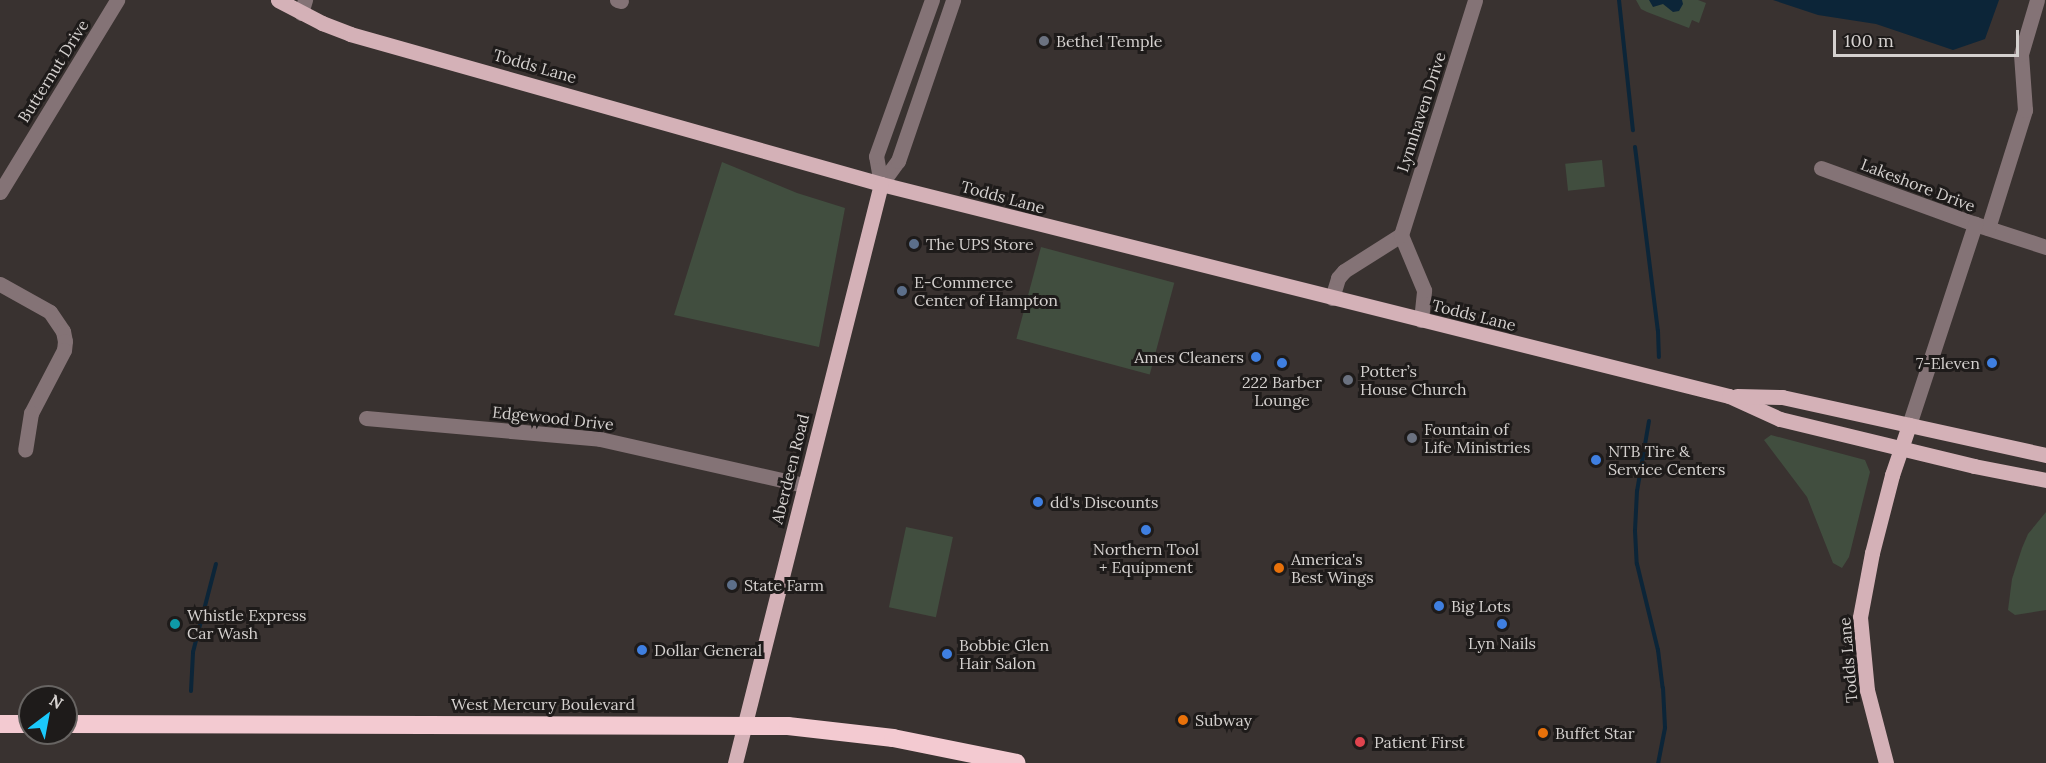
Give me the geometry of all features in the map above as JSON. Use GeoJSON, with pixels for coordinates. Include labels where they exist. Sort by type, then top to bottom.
{"type":"FeatureCollection","features":[{"type":"Feature","properties":{"kind":"highway"},"geometry":{"type":"LineString","coordinates":[[0,724],[18,724]]}},
{"type":"Feature","properties":{"kind":"highway","name":"West Mercury Boulevard"},"geometry":{"type":"LineString","coordinates":[[78,724],[788,726],[893,738],[1017,763]]}},
{"type":"Feature","properties":{"kind":"main road","name":"Todds Lane"},"geometry":{"type":"LineString","coordinates":[[278,0],[303,7],[350,33],[881,184],[1730,396],[1780,419],[1901,448]]}},
{"type":"Feature","properties":{"kind":"main road","name":"Aberdeen Road"},"geometry":{"type":"LineString","coordinates":[[735,763],[881,184]]}},
{"type":"Feature","properties":{"kind":"main road","name":"Todds Lane"},"geometry":{"type":"LineString","coordinates":[[1730,396],[1782,397],[1910,425],[1901,448],[1867,573],[1860,617],[1867,690],[1886,763]]}},
{"type":"Feature","properties":{"kind":"main road"},"geometry":{"type":"LineString","coordinates":[[1910,425],[2046,455]]}},
{"type":"Feature","properties":{"kind":"main road"},"geometry":{"type":"LineString","coordinates":[[1901,448],[1974,466],[2046,480]]}},
{"type":"Feature","properties":{"kind":"street","name":"Butternut Drive"},"geometry":{"type":"LineString","coordinates":[[0,192],[117,0]]}},
{"type":"Feature","properties":{"kind":"street"},"geometry":{"type":"LineString","coordinates":[[881,184],[876,156],[932,0]]}},
{"type":"Feature","properties":{"kind":"street"},"geometry":{"type":"LineString","coordinates":[[881,184],[898,161],[953,0]]}},
{"type":"Feature","properties":{"kind":"street","name":"Lynnhaven Drive"},"geometry":{"type":"LineString","coordinates":[[1401,235],[1475,0]]}},
{"type":"Feature","properties":{"kind":"street"},"geometry":{"type":"LineString","coordinates":[[2037,0],[2021,54],[2025,110],[1981,226],[2046,247]]}},
{"type":"Feature","properties":{"kind":"street","name":"Lakeshore Drive"},"geometry":{"type":"LineString","coordinates":[[1821,168],[1981,226],[1910,425]]}},
{"type":"Feature","properties":{"kind":"street"},"geometry":{"type":"LineString","coordinates":[[1332,298],[1338,278],[1344,271],[1401,235],[1424,290],[1421,320]]}},
{"type":"Feature","properties":{"kind":"street"},"geometry":{"type":"LineString","coordinates":[[0,284],[50,312],[63,331],[65,341],[64,350],[31,413],[25,450]]}},
{"type":"Feature","properties":{"kind":"street","name":"Edgewood Drive"},"geometry":{"type":"LineString","coordinates":[[366,418],[600,439],[804,485]]}},
{"type":"Feature","properties":{"kind":"green space"},"geometry":{"type":"Polygon","coordinates":[[[1636,0],[1698,0],[1706,3],[1699,23],[1692,20],[1689,28],[1641,9],[1636,0]]]}},
{"type":"Feature","properties":{"kind":"green space"},"geometry":{"type":"Polygon","coordinates":[[[1602,160],[1605,187],[1568,191],[1565,164],[1602,160]]]}},
{"type":"Feature","properties":{"kind":"green space"},"geometry":{"type":"Polygon","coordinates":[[[722,162],[797,193],[845,208],[819,347],[674,315],[722,162]]]}},
{"type":"Feature","properties":{"kind":"green space"},"geometry":{"type":"Polygon","coordinates":[[[1041,247],[1174,283],[1150,374],[1016,339],[1041,247]]]}},
{"type":"Feature","properties":{"kind":"green space"},"geometry":{"type":"Polygon","coordinates":[[[1771,435],[1865,460],[1870,472],[1849,557],[1842,568],[1833,563],[1807,497],[1764,440],[1771,435]]]}},
{"type":"Feature","properties":{"kind":"green space"},"geometry":{"type":"Polygon","coordinates":[[[2046,512],[2046,610],[2015,615],[2008,610],[2012,579],[2028,534],[2046,512]]]}},
{"type":"Feature","properties":{"kind":"green space"},"geometry":{"type":"Polygon","coordinates":[[[906,527],[953,537],[936,617],[889,607],[906,527]]]}},
{"type":"Feature","properties":{"kind":"water"},"geometry":{"type":"Polygon","coordinates":[[[1649,0],[1682,0],[1683,4],[1679,11],[1673,12],[1663,4],[1653,7],[1649,0]]]}},
{"type":"Feature","properties":{"kind":"water"},"geometry":{"type":"Polygon","coordinates":[[[1773,0],[1999,0],[1985,39],[1953,50],[1876,24],[1818,15],[1773,0]]]}},
{"type":"Feature","properties":{"kind":"waterway"},"geometry":{"type":"LineString","coordinates":[[1619,0],[1633,130]]}},
{"type":"Feature","properties":{"kind":"waterway"},"geometry":{"type":"LineString","coordinates":[[1635,147],[1658,331],[1659,357]]}},
{"type":"Feature","properties":{"kind":"waterway"},"geometry":{"type":"LineString","coordinates":[[1649,421],[1637,491],[1635,531],[1637,564],[1658,650],[1663,688],[1665,728],[1658,763]]}},
{"type":"Feature","properties":{"kind":"waterway"},"geometry":{"type":"LineString","coordinates":[[191,691],[193,652],[216,564]]}},
{"type":"Feature","properties":{"kind":"place","name":"Bethel Temple"},"geometry":{"type":"Point","coordinates":[1044,41]}},
{"type":"Feature","properties":{"kind":"place","name":"The UPS Store"},"geometry":{"type":"Point","coordinates":[914,244]}},
{"type":"Feature","properties":{"kind":"place","name":"E-Commerce Center of Hampton"},"geometry":{"type":"Point","coordinates":[902,291]}},
{"type":"Feature","properties":{"kind":"place","name":"Ames Cleaners"},"geometry":{"type":"Point","coordinates":[1256,357]}},
{"type":"Feature","properties":{"kind":"place","name":"222 Barber Lounge"},"geometry":{"type":"Point","coordinates":[1282,363]}},
{"type":"Feature","properties":{"kind":"place","name":"7-Eleven"},"geometry":{"type":"Point","coordinates":[1992,363]}},
{"type":"Feature","properties":{"kind":"place","name":"Potter’s House Church"},"geometry":{"type":"Point","coordinates":[1348,380]}},
{"type":"Feature","properties":{"kind":"place","name":"Fountain of Life Ministries"},"geometry":{"type":"Point","coordinates":[1412,438]}},
{"type":"Feature","properties":{"kind":"place","name":"NTB Tire & Service Centers"},"geometry":{"type":"Point","coordinates":[1596,460]}},
{"type":"Feature","properties":{"kind":"place","name":"dd's Discounts"},"geometry":{"type":"Point","coordinates":[1038,502]}},
{"type":"Feature","properties":{"kind":"place","name":"Northern Tool + Equipment"},"geometry":{"type":"Point","coordinates":[1146,530]}},
{"type":"Feature","properties":{"kind":"place","name":"America's Best Wings"},"geometry":{"type":"Point","coordinates":[1279,568]}},
{"type":"Feature","properties":{"kind":"place","name":"State Farm"},"geometry":{"type":"Point","coordinates":[732,585]}},
{"type":"Feature","properties":{"kind":"place","name":"Big Lots"},"geometry":{"type":"Point","coordinates":[1439,606]}},
{"type":"Feature","properties":{"kind":"place","name":"Whistle Express Car Wash"},"geometry":{"type":"Point","coordinates":[175,624]}},
{"type":"Feature","properties":{"kind":"place","name":"Lyn Nails"},"geometry":{"type":"Point","coordinates":[1502,624]}},
{"type":"Feature","properties":{"kind":"place","name":"Dollar General"},"geometry":{"type":"Point","coordinates":[642,650]}},
{"type":"Feature","properties":{"kind":"place","name":"Bobbie Glen Hair Salon"},"geometry":{"type":"Point","coordinates":[947,654]}},
{"type":"Feature","properties":{"kind":"place","name":"Subway"},"geometry":{"type":"Point","coordinates":[1183,720]}},
{"type":"Feature","properties":{"kind":"place","name":"Buffet Star"},"geometry":{"type":"Point","coordinates":[1543,733]}},
{"type":"Feature","properties":{"kind":"place","name":"Patient First"},"geometry":{"type":"Point","coordinates":[1360,742]}}]}
